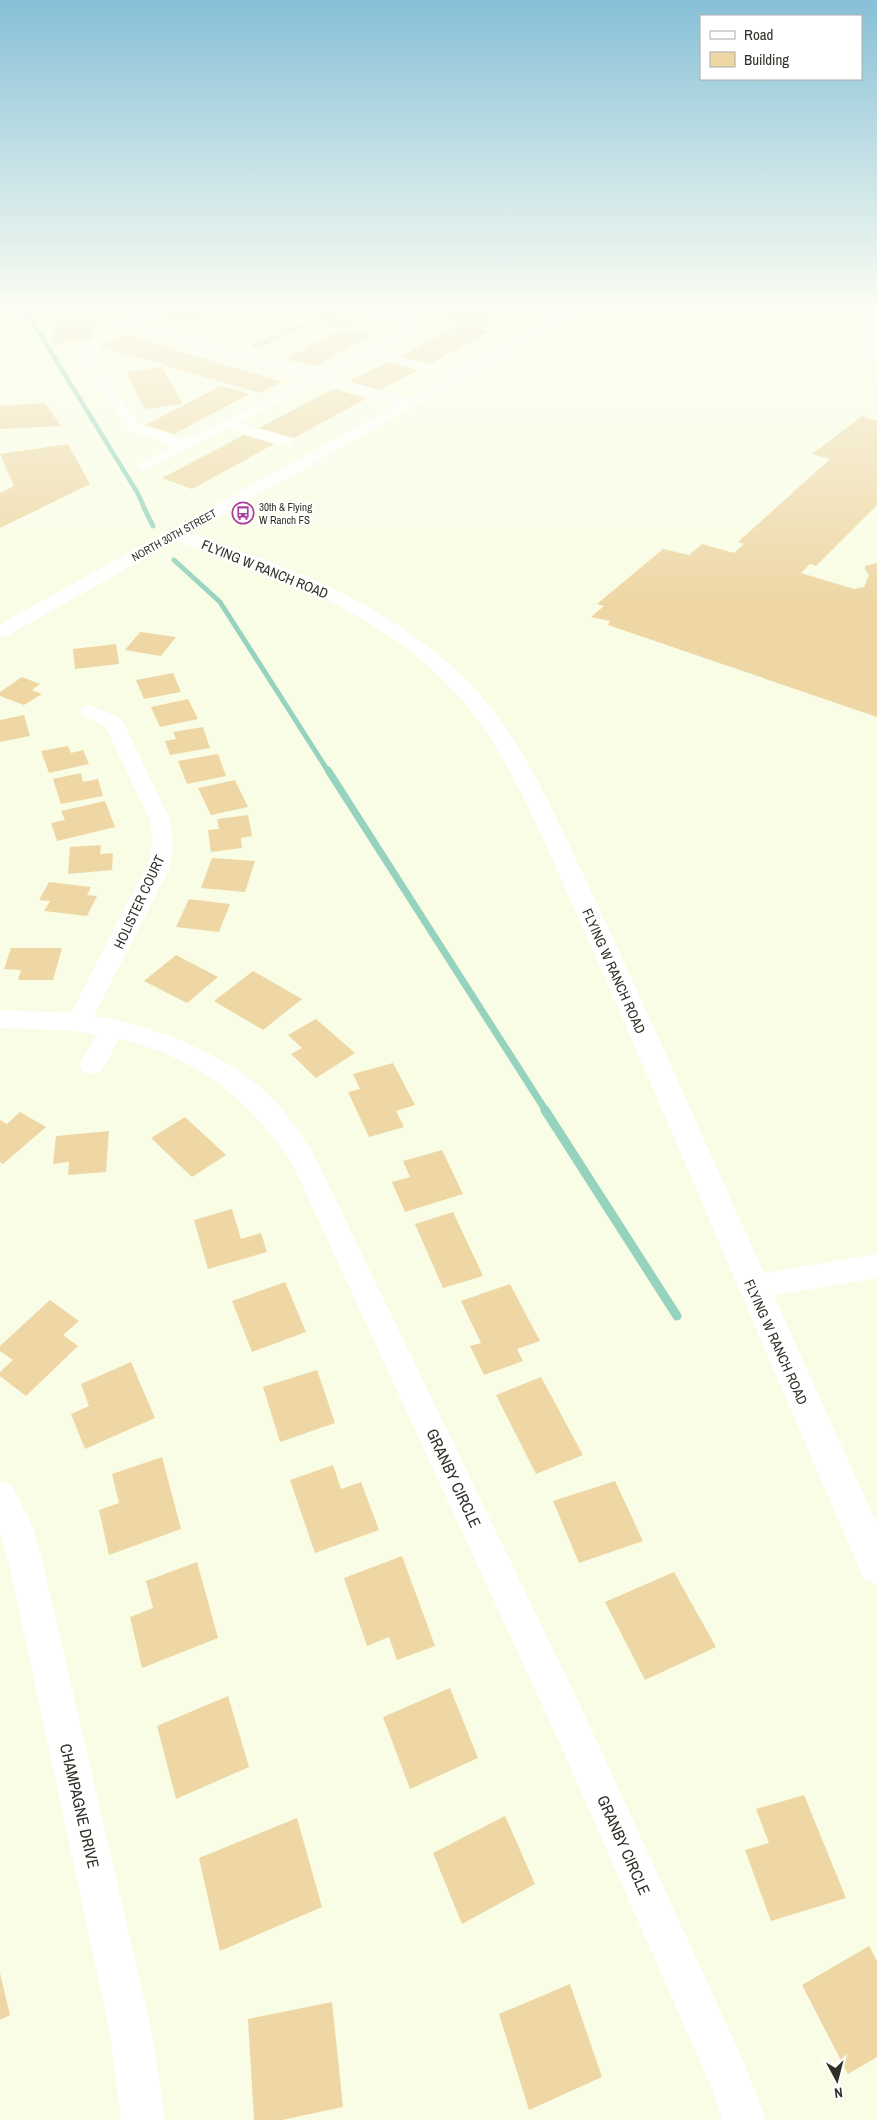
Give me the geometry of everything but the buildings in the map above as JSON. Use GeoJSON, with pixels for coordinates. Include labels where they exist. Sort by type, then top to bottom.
{"type":"FeatureCollection","features":[{"type":"Feature","properties":{"kind":"street"},"geometry":{"type":"LineString","coordinates":[[117,404],[132,427],[185,445]]}},
{"type":"Feature","properties":{"kind":"street"},"geometry":{"type":"LineString","coordinates":[[144,466],[269,404]]}},
{"type":"Feature","properties":{"kind":"street","name":"NORTH 30TH STREET"},"geometry":{"type":"LineString","coordinates":[[0,632],[410,404]]}},
{"type":"Feature","properties":{"kind":"street"},"geometry":{"type":"LineString","coordinates":[[228,424],[286,442]]}},
{"type":"Feature","properties":{"kind":"street","name":"FLYING W RANCH ROAD"},"geometry":{"type":"LineString","coordinates":[[176,535],[324,590],[366,613],[425,654],[455,680],[481,708],[506,743],[528,782],[606,951],[752,1287],[877,1566]]}},
{"type":"Feature","properties":{"kind":"street","name":"HOLISTER COURT"},"geometry":{"type":"LineString","coordinates":[[79,1021],[158,869],[163,852],[164,835],[160,820],[113,722],[89,711]]}},
{"type":"Feature","properties":{"kind":"street","name":"GRANBY CIRCLE"},"geometry":{"type":"LineString","coordinates":[[0,1019],[79,1021],[146,1036],[181,1052],[244,1088],[281,1126],[304,1160],[574,1734],[730,2080],[744,2120]]}},
{"type":"Feature","properties":{"kind":"street"},"geometry":{"type":"LineString","coordinates":[[92,1065],[113,1028]]}},
{"type":"Feature","properties":{"kind":"street"},"geometry":{"type":"LineString","coordinates":[[752,1287],[877,1266]]}},
{"type":"Feature","properties":{"kind":"street","name":"CHAMPAGNE DRIVE"},"geometry":{"type":"LineString","coordinates":[[0,1496],[17,1530],[27,1568],[130,2034],[143,2120]]}},
{"type":"Feature","properties":{"kind":"waterway"},"geometry":{"type":"LineString","coordinates":[[83,404],[137,492],[145,509]]}},
{"type":"Feature","properties":{"kind":"waterway"},"geometry":{"type":"LineString","coordinates":[[144,508],[153,526]]}},
{"type":"Feature","properties":{"kind":"waterway"},"geometry":{"type":"LineString","coordinates":[[174,560],[220,602],[328,771]]}},
{"type":"Feature","properties":{"kind":"waterway"},"geometry":{"type":"LineString","coordinates":[[328,770],[546,1111]]}},
{"type":"Feature","properties":{"kind":"waterway"},"geometry":{"type":"LineString","coordinates":[[545,1110],[677,1316]]}},
{"type":"Feature","properties":{"kind":"place","name":"30th & Flying W Ranch FS"},"geometry":{"type":"Point","coordinates":[243,513]}}]}
